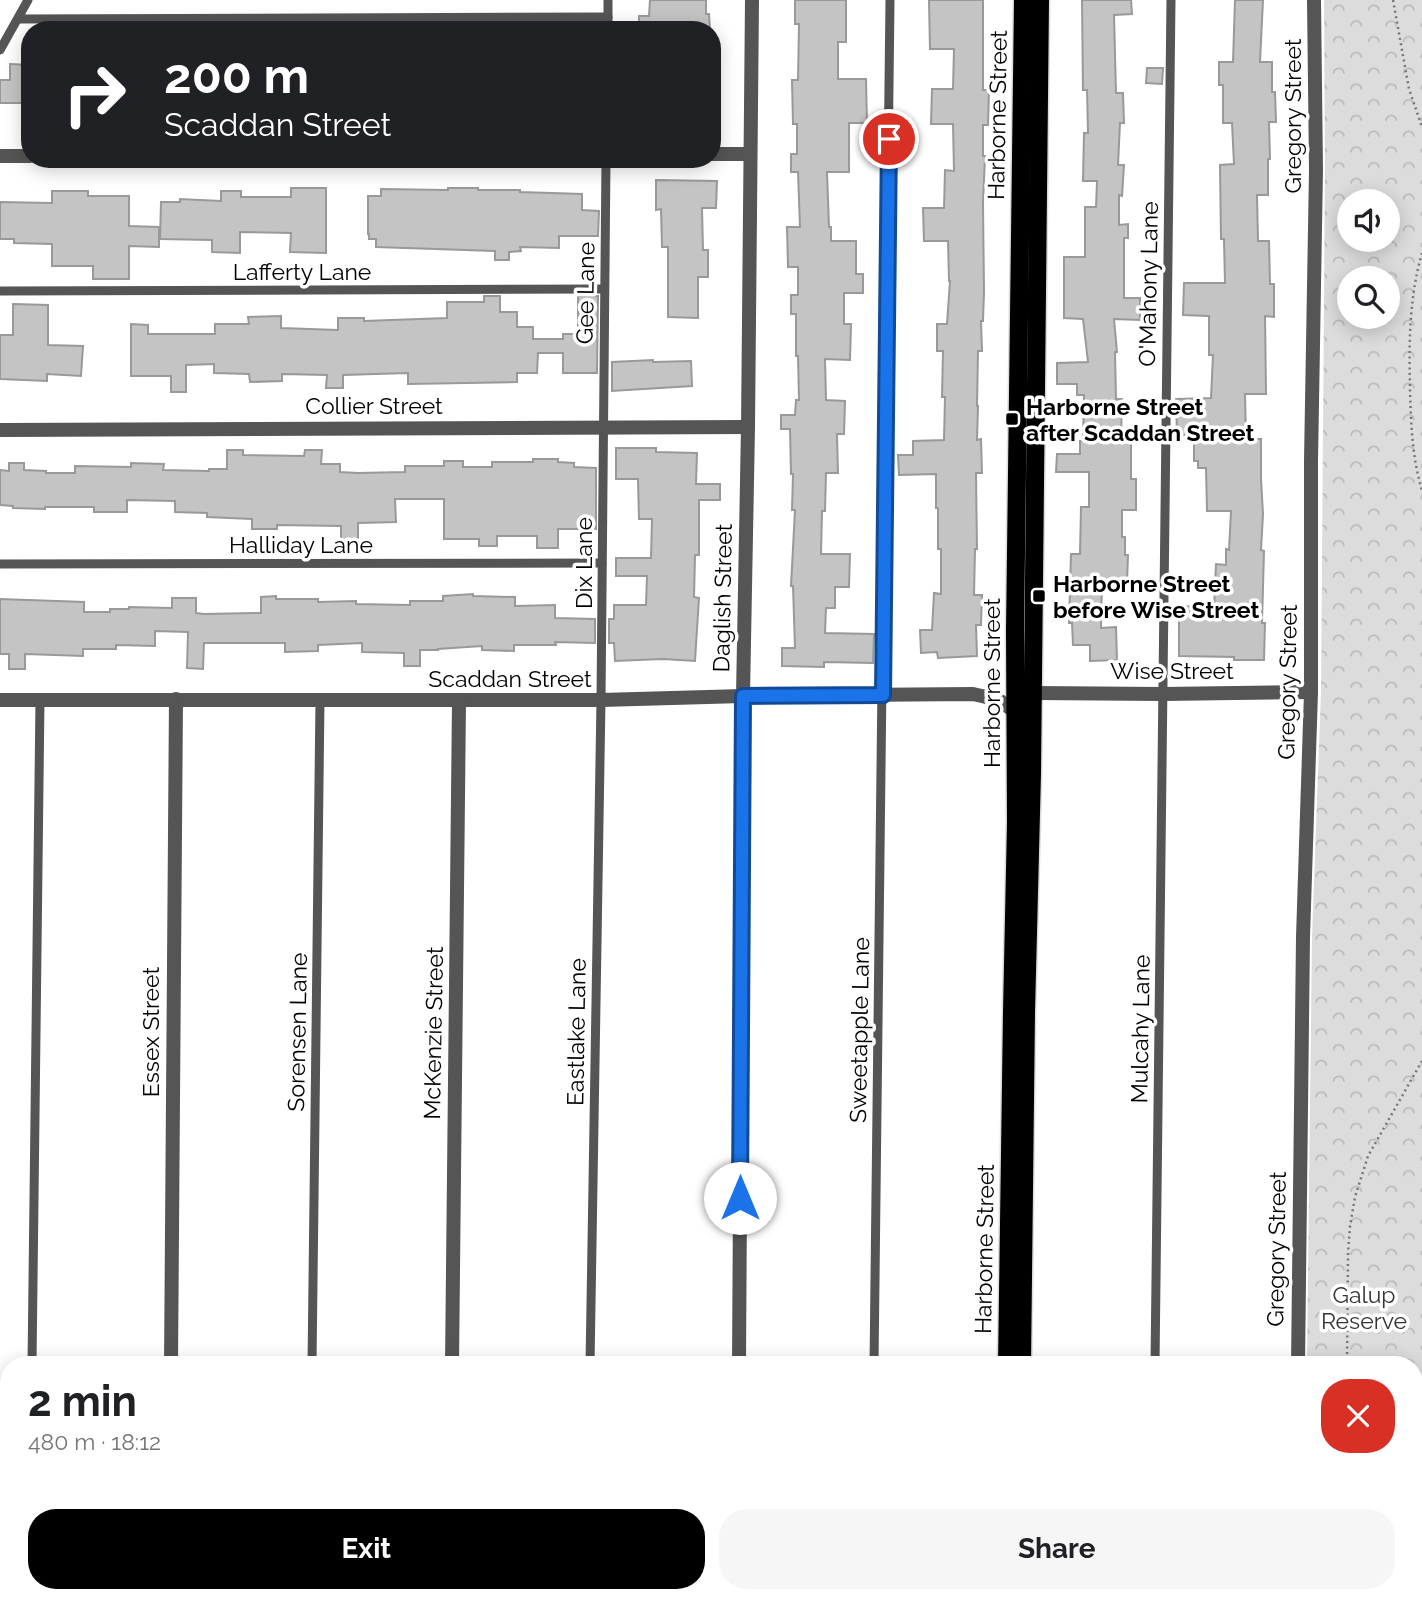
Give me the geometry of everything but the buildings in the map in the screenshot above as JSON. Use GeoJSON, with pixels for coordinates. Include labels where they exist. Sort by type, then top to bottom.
{"type":"FeatureCollection","features":[{"type":"Feature","properties":{"kind":"main road","name":"Harborne Street"},"geometry":{"type":"LineString","coordinates":[[1007,1356],[1016,822],[1023,0]]}},
{"type":"Feature","properties":{"kind":"main road","name":"Harborne Street"},"geometry":{"type":"LineString","coordinates":[[1023,1356],[1040,0]]}},
{"type":"Feature","properties":{"kind":"street","name":"Daglish Street"},"geometry":{"type":"LineString","coordinates":[[738,1356],[752,0]]}},
{"type":"Feature","properties":{"kind":"street","name":"Gregory Street"},"geometry":{"type":"LineString","coordinates":[[1298,1356],[1303,937],[1311,692],[1311,461],[1316,170],[1314,0]]}},
{"type":"Feature","properties":{"kind":"street"},"geometry":{"type":"LineString","coordinates":[[721,154],[750,154]]}},
{"type":"Feature","properties":{"kind":"street"},"geometry":{"type":"LineString","coordinates":[[0,156],[21,156]]}},
{"type":"Feature","properties":{"kind":"street","name":"Collier Street"},"geometry":{"type":"LineString","coordinates":[[0,429],[748,427]]}},
{"type":"Feature","properties":{"kind":"street","name":"Wise Street"},"geometry":{"type":"LineString","coordinates":[[1032,693],[1311,692]]}},
{"type":"Feature","properties":{"kind":"street","name":"Scaddan Street"},"geometry":{"type":"LineString","coordinates":[[0,699],[459,701],[973,694],[999,700],[1016,712]]}},
{"type":"Feature","properties":{"kind":"street","name":"Essex Street"},"geometry":{"type":"LineString","coordinates":[[171,1356],[176,699]]}},
{"type":"Feature","properties":{"kind":"street","name":"McKenzie Street"},"geometry":{"type":"LineString","coordinates":[[452,1356],[459,701]]}},
{"type":"Feature","properties":{"kind":"lane"},"geometry":{"type":"LineString","coordinates":[[0,50],[28,0]]}},
{"type":"Feature","properties":{"kind":"lane"},"geometry":{"type":"LineString","coordinates":[[608,0],[608,21]]}},
{"type":"Feature","properties":{"kind":"lane","name":"Sweetapple Lane"},"geometry":{"type":"LineString","coordinates":[[874,1356],[890,0]]}},
{"type":"Feature","properties":{"kind":"lane","name":"O'Mahony Lane"},"geometry":{"type":"LineString","coordinates":[[1163,694],[1171,0]]}},
{"type":"Feature","properties":{"kind":"lane"},"geometry":{"type":"LineString","coordinates":[[18,19],[608,17]]}},
{"type":"Feature","properties":{"kind":"lane","name":"Gee Lane"},"geometry":{"type":"LineString","coordinates":[[603,427],[606,168]]}},
{"type":"Feature","properties":{"kind":"lane","name":"Lafferty Lane"},"geometry":{"type":"LineString","coordinates":[[0,291],[604,289]]}},
{"type":"Feature","properties":{"kind":"lane","name":"Dix Lane"},"geometry":{"type":"LineString","coordinates":[[601,700],[603,427]]}},
{"type":"Feature","properties":{"kind":"lane","name":"Halliday Lane"},"geometry":{"type":"LineString","coordinates":[[0,564],[602,563]]}},
{"type":"Feature","properties":{"kind":"lane","name":"Mulcahy Lane"},"geometry":{"type":"LineString","coordinates":[[1155,1356],[1163,694]]}},
{"type":"Feature","properties":{"kind":"lane"},"geometry":{"type":"LineString","coordinates":[[32,1356],[40,699]]}},
{"type":"Feature","properties":{"kind":"lane","name":"Sorensen Lane"},"geometry":{"type":"LineString","coordinates":[[313,1356],[320,700]]}},
{"type":"Feature","properties":{"kind":"lane","name":"Eastlake Lane"},"geometry":{"type":"LineString","coordinates":[[590,1356],[601,700]]}},
{"type":"Feature","properties":{"kind":"path"},"geometry":{"type":"LineString","coordinates":[[1393,0],[1409,89],[1422,127]]}},
{"type":"Feature","properties":{"kind":"path"},"geometry":{"type":"LineString","coordinates":[[1422,253],[1413,292],[1409,356],[1413,450],[1422,491]]}},
{"type":"Feature","properties":{"kind":"path"},"geometry":{"type":"LineString","coordinates":[[1347,1356],[1348,1254],[1355,1197],[1368,1156],[1422,1061]]}},
{"type":"Feature","properties":{"kind":"green space","name":"Galup Reserve"},"geometry":{"type":"Polygon","coordinates":[[[1324,0],[1422,0],[1422,1356],[1307,1356],[1312,937],[1321,692],[1324,0]]]}},
{"type":"Feature","properties":{"kind":"place","name":"Harborne Street after Scaddan Street"},"geometry":{"type":"Point","coordinates":[1012,419]}},
{"type":"Feature","properties":{"kind":"place","name":"Harborne Street before Wise Street"},"geometry":{"type":"Point","coordinates":[1039,596]}},
{"type":"Feature","properties":{"kind":"route"},"geometry":{"type":"LineString","coordinates":[[740,1198],[743,696],[883,695],[889,139]]}}]}
